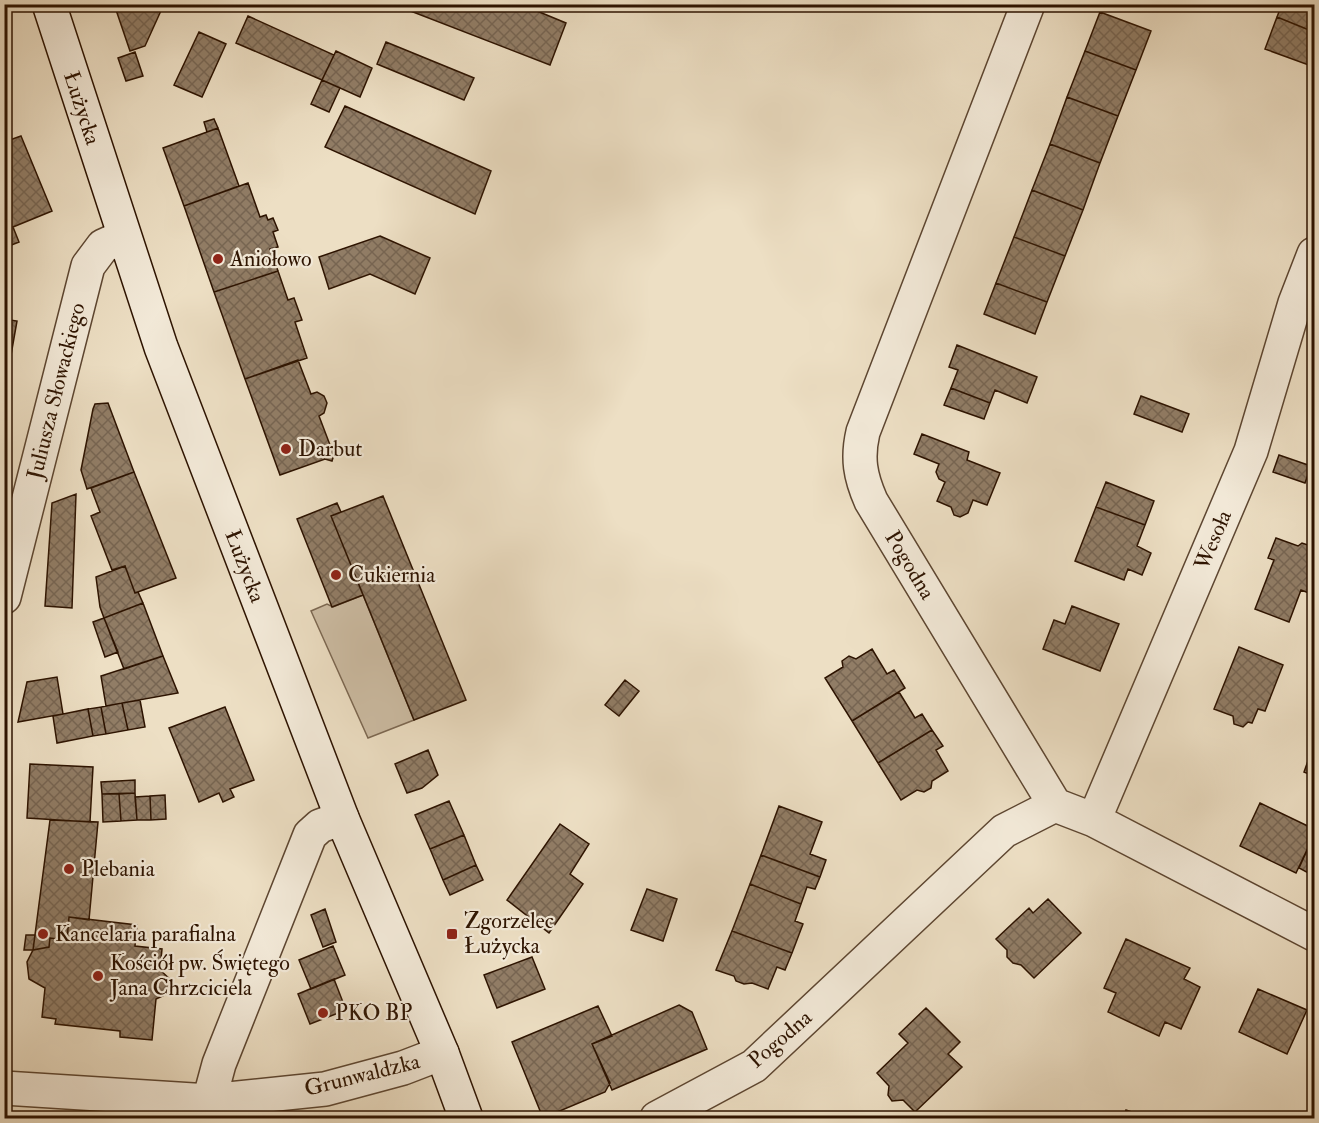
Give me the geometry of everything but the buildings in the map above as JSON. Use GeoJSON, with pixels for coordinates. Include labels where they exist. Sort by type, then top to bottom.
{"type":"FeatureCollection","features":[{"type":"Feature","properties":{"kind":"street","name":"Łużycka"},"geometry":{"type":"LineString","coordinates":[[49,4],[123,237],[161,347],[342,818],[442,1053],[466,1119]]}},
{"type":"Feature","properties":{"kind":"street","name":"Pogodna"},"geometry":{"type":"LineString","coordinates":[[657,1119],[754,1066],[1004,831],[1055,805],[871,501],[862,480],[858,455],[863,432],[1028,4]]}},
{"type":"Feature","properties":{"kind":"street","name":"Juliusza Słowackiego"},"geometry":{"type":"LineString","coordinates":[[4,597],[88,266],[103,246],[123,237]]}},
{"type":"Feature","properties":{"kind":"street","name":"Wesoła"},"geometry":{"type":"LineString","coordinates":[[1094,820],[1251,451],[1295,303],[1314,254]]}},
{"type":"Feature","properties":{"kind":"street"},"geometry":{"type":"LineString","coordinates":[[1055,805],[1094,820],[1314,934]]}},
{"type":"Feature","properties":{"kind":"street"},"geometry":{"type":"LineString","coordinates":[[209,1101],[219,1064],[310,834],[320,826],[342,818]]}},
{"type":"Feature","properties":{"kind":"street","name":"Grunwaldzka"},"geometry":{"type":"LineString","coordinates":[[4,1088],[209,1101],[325,1089],[403,1068],[442,1053]]}},
{"type":"Feature","properties":{"kind":"shaded area"},"geometry":{"type":"Polygon","coordinates":[[[363,595],[414,720],[368,738],[311,611],[327,604],[333,607],[363,595]]]}},
{"type":"Feature","properties":{"kind":"place","name":"Aniołowo"},"geometry":{"type":"Point","coordinates":[218,259]}},
{"type":"Feature","properties":{"kind":"place","name":"Darbut"},"geometry":{"type":"Point","coordinates":[286,449]}},
{"type":"Feature","properties":{"kind":"place","name":"Cukiernia"},"geometry":{"type":"Point","coordinates":[336,575]}},
{"type":"Feature","properties":{"kind":"place","name":"Plebania"},"geometry":{"type":"Point","coordinates":[69,869]}},
{"type":"Feature","properties":{"kind":"place","name":"Kancelaria parafialna"},"geometry":{"type":"Point","coordinates":[43,934]}},
{"type":"Feature","properties":{"kind":"place","name":"Zgorzelec Łużycka"},"geometry":{"type":"Point","coordinates":[452,934]}},
{"type":"Feature","properties":{"kind":"place","name":"Kościół pw. Świętego Jana Chrzciciela"},"geometry":{"type":"Point","coordinates":[98,976]}},
{"type":"Feature","properties":{"kind":"place","name":"PKO BP"},"geometry":{"type":"Point","coordinates":[323,1013]}}]}
